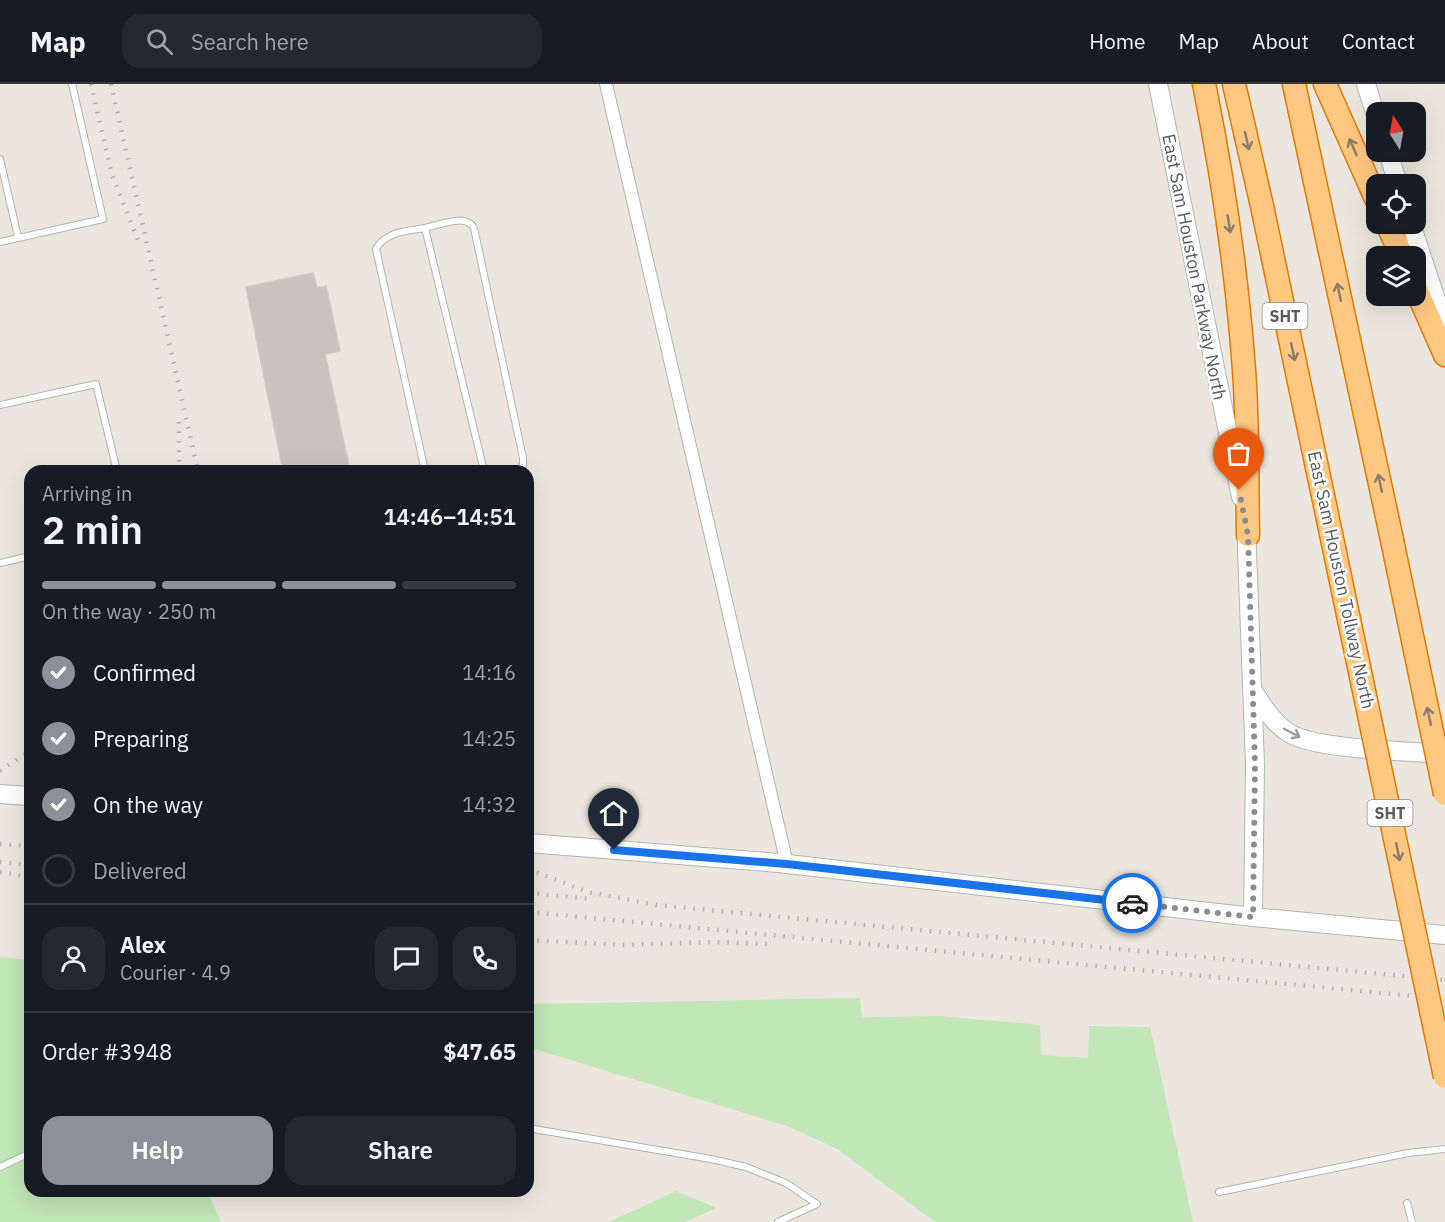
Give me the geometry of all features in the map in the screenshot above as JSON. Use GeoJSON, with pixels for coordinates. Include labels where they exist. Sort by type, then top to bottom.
{"type":"FeatureCollection","features":[{"type":"Feature","properties":{"kind":"highway"},"geometry":{"type":"LineString","coordinates":[[1204,84],[1230,230],[1238,302],[1244,372],[1248,535]]}},
{"type":"Feature","properties":{"kind":"highway","name":"East Sam Houston Tollway North"},"geometry":{"type":"LineString","coordinates":[[1233,84],[1262,206],[1445,1077]]}},
{"type":"Feature","properties":{"kind":"highway"},"geometry":{"type":"LineString","coordinates":[[1294,84],[1445,794]]}},
{"type":"Feature","properties":{"kind":"highway"},"geometry":{"type":"LineString","coordinates":[[1325,84],[1366,176]]}},
{"type":"Feature","properties":{"kind":"highway"},"geometry":{"type":"LineString","coordinates":[[1423,306],[1445,355]]}},
{"type":"Feature","properties":{"kind":"main road","name":"East Sam Houston Parkway North"},"geometry":{"type":"LineString","coordinates":[[1158,84],[1248,535],[1255,765],[1253,917]]}},
{"type":"Feature","properties":{"kind":"main road"},"geometry":{"type":"LineString","coordinates":[[1366,84],[1372,102]]}},
{"type":"Feature","properties":{"kind":"main road"},"geometry":{"type":"LineString","coordinates":[[1414,234],[1445,327]]}},
{"type":"Feature","properties":{"kind":"main road"},"geometry":{"type":"LineString","coordinates":[[1253,691],[1271,717],[1289,734],[1317,743],[1445,753]]}},
{"type":"Feature","properties":{"kind":"main road"},"geometry":{"type":"LineString","coordinates":[[0,794],[24,796]]}},
{"type":"Feature","properties":{"kind":"main road"},"geometry":{"type":"LineString","coordinates":[[534,843],[787,864],[1253,917],[1445,935]]}},
{"type":"Feature","properties":{"kind":"street"},"geometry":{"type":"LineString","coordinates":[[606,84],[787,864]]}},
{"type":"Feature","properties":{"kind":"lane"},"geometry":{"type":"LineString","coordinates":[[0,242],[103,219],[72,84]]}},
{"type":"Feature","properties":{"kind":"lane"},"geometry":{"type":"LineString","coordinates":[[0,159],[18,237]]}},
{"type":"Feature","properties":{"kind":"lane"},"geometry":{"type":"LineString","coordinates":[[424,465],[376,249],[380,241],[388,235],[464,220],[470,222],[474,228],[523,465]]}},
{"type":"Feature","properties":{"kind":"lane"},"geometry":{"type":"LineString","coordinates":[[425,228],[483,465]]}},
{"type":"Feature","properties":{"kind":"lane"},"geometry":{"type":"LineString","coordinates":[[0,405],[96,384],[116,465]]}},
{"type":"Feature","properties":{"kind":"lane"},"geometry":{"type":"LineString","coordinates":[[0,563],[24,557]]}},
{"type":"Feature","properties":{"kind":"lane"},"geometry":{"type":"LineString","coordinates":[[534,1129],[747,1167],[786,1183],[817,1203],[777,1222]]}},
{"type":"Feature","properties":{"kind":"lane"},"geometry":{"type":"LineString","coordinates":[[1219,1192],[1408,1153],[1445,1149]]}},
{"type":"Feature","properties":{"kind":"lane"},"geometry":{"type":"LineString","coordinates":[[0,1167],[24,1156]]}},
{"type":"Feature","properties":{"kind":"lane"},"geometry":{"type":"LineString","coordinates":[[1407,1203],[1412,1222]]}},
{"type":"Feature","properties":{"kind":"green space"},"geometry":{"type":"Polygon","coordinates":[[[0,957],[24,959],[24,1197],[210,1197],[221,1222],[0,1222],[0,957]]]}},
{"type":"Feature","properties":{"kind":"green space"},"geometry":{"type":"Polygon","coordinates":[[[860,998],[862,1017],[941,1016],[1040,1025],[1041,1055],[1088,1058],[1089,1026],[1150,1027],[1193,1222],[935,1222],[839,1150],[790,1127],[534,1049],[534,1004],[860,998]]]}},
{"type":"Feature","properties":{"kind":"green space"},"geometry":{"type":"Polygon","coordinates":[[[676,1191],[717,1208],[684,1222],[609,1222],[676,1191]]]}},
{"type":"Feature","properties":{"kind":"building"},"geometry":{"type":"Polygon","coordinates":[[[313,273],[317,288],[326,286],[340,351],[325,354],[349,465],[282,465],[246,287],[313,273]]]}},
{"type":"Feature","properties":{"kind":"railway"},"geometry":{"type":"LineString","coordinates":[[91,84],[112,175],[140,245]]}},
{"type":"Feature","properties":{"kind":"railway"},"geometry":{"type":"LineString","coordinates":[[111,84],[197,465]]}},
{"type":"Feature","properties":{"kind":"railway"},"geometry":{"type":"LineString","coordinates":[[179,417],[179,465]]}},
{"type":"Feature","properties":{"kind":"railway"},"geometry":{"type":"LineString","coordinates":[[0,771],[24,755]]}},
{"type":"Feature","properties":{"kind":"railway"},"geometry":{"type":"LineString","coordinates":[[0,844],[24,846]]}},
{"type":"Feature","properties":{"kind":"railway"},"geometry":{"type":"LineString","coordinates":[[0,862],[24,864]]}},
{"type":"Feature","properties":{"kind":"railway"},"geometry":{"type":"LineString","coordinates":[[534,871],[588,892],[656,905],[1445,980]]}},
{"type":"Feature","properties":{"kind":"railway"},"geometry":{"type":"LineString","coordinates":[[0,872],[24,876]]}},
{"type":"Feature","properties":{"kind":"railway"},"geometry":{"type":"LineString","coordinates":[[534,894],[593,899]]}},
{"type":"Feature","properties":{"kind":"railway"},"geometry":{"type":"LineString","coordinates":[[534,913],[1445,999]]}},
{"type":"Feature","properties":{"kind":"railway"},"geometry":{"type":"LineString","coordinates":[[534,940],[623,945],[714,942],[767,944]]}},
{"type":"Feature","properties":{"kind":"way so far"},"geometry":{"type":"LineString","coordinates":[[1132,903],[1253,917],[1255,765],[1248,535],[1239,490]]}},
{"type":"Feature","properties":{"kind":"route"},"geometry":{"type":"LineString","coordinates":[[614,850],[787,864],[1132,903]]}}]}
